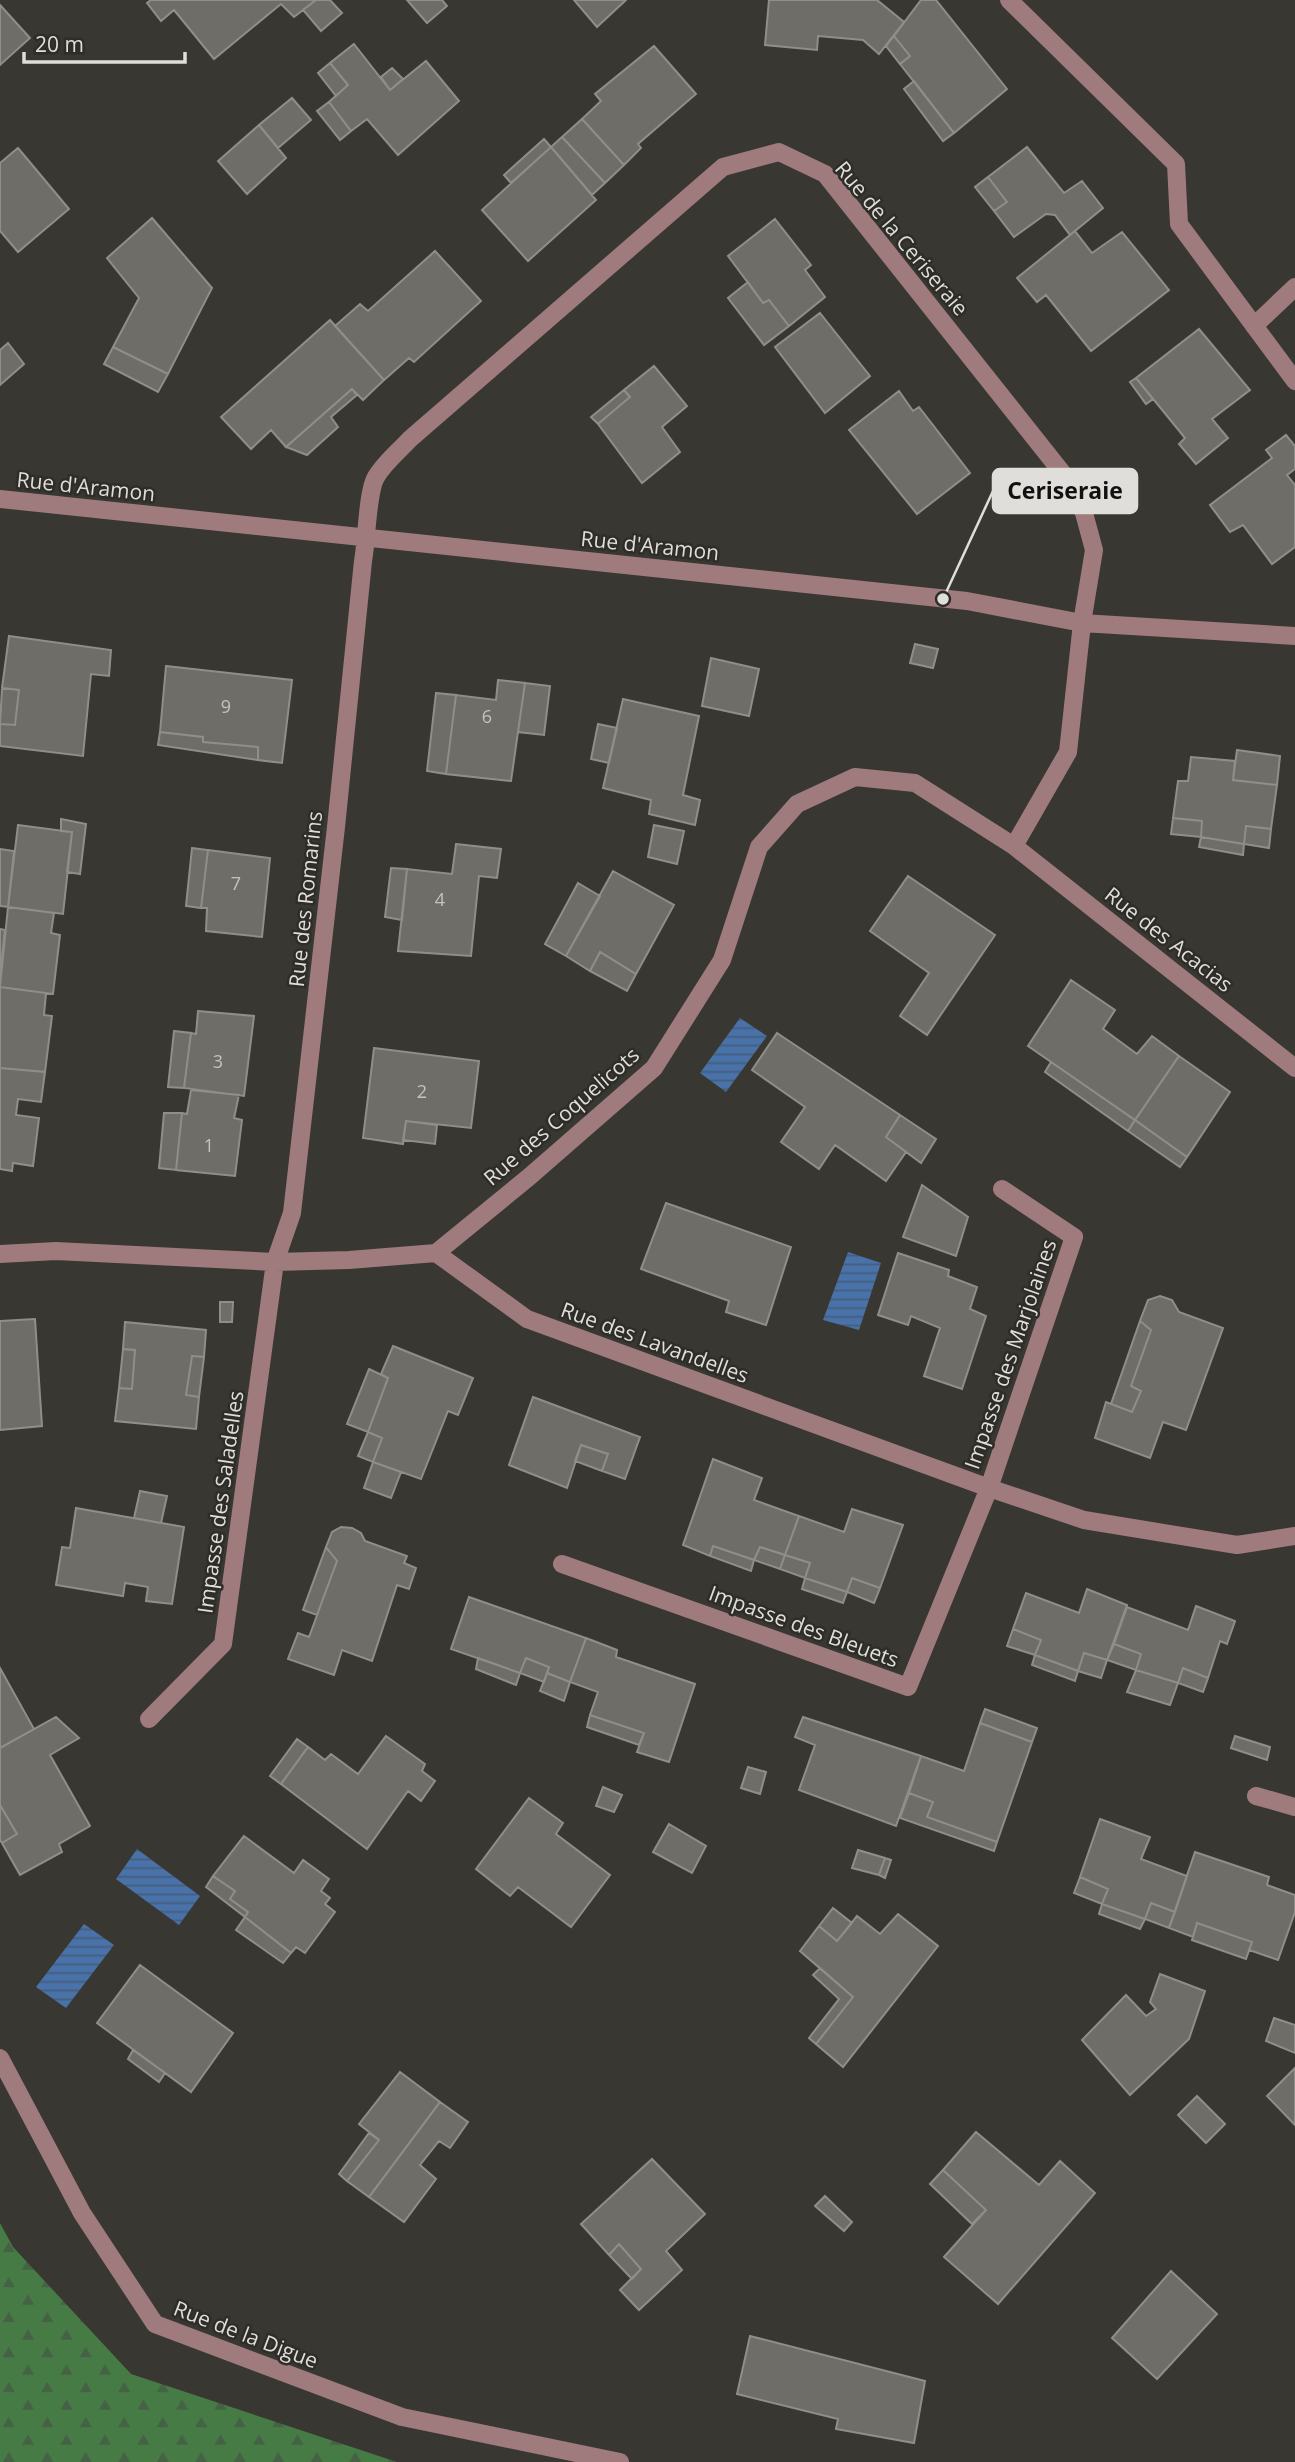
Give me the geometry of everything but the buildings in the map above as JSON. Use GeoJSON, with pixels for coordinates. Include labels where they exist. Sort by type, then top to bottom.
{"type":"FeatureCollection","features":[{"type":"Feature","properties":{"kind":"street"},"geometry":{"type":"LineString","coordinates":[[1009,0],[1176,164],[1180,225],[1295,381]]}},
{"type":"Feature","properties":{"kind":"street","name":"Rue de la Ceriseraie"},"geometry":{"type":"LineString","coordinates":[[368,539],[368,512],[375,478],[410,439],[723,167],[779,152],[825,174],[1069,480],[1084,513],[1094,550],[1082,623],[1068,752],[1014,846]]}},
{"type":"Feature","properties":{"kind":"street"},"geometry":{"type":"LineString","coordinates":[[1254,326],[1295,287]]}},
{"type":"Feature","properties":{"kind":"street","name":"Rue d'Aramon"},"geometry":{"type":"LineString","coordinates":[[2,498],[967,601],[1082,623],[1295,636]]}},
{"type":"Feature","properties":{"kind":"street","name":"Rue des Romarins"},"geometry":{"type":"LineString","coordinates":[[275,1262],[292,1213],[363,561],[368,539]]}},
{"type":"Feature","properties":{"kind":"street","name":"Rue des Coquelicots"},"geometry":{"type":"LineString","coordinates":[[436,1252],[529,1177],[654,1068],[722,960],[759,847],[797,804],[855,777],[915,783],[1014,846]]}},
{"type":"Feature","properties":{"kind":"street","name":"Rue des Acacias"},"geometry":{"type":"LineString","coordinates":[[1014,846],[1295,1068]]}},
{"type":"Feature","properties":{"kind":"street","name":"Impasse des Marjolaines"},"geometry":{"type":"LineString","coordinates":[[989,1488],[1074,1237],[1002,1189]]}},
{"type":"Feature","properties":{"kind":"street"},"geometry":{"type":"LineString","coordinates":[[0,1254],[56,1251],[275,1262],[349,1260],[436,1252]]}},
{"type":"Feature","properties":{"kind":"street","name":"Rue des Lavandelles"},"geometry":{"type":"LineString","coordinates":[[436,1252],[527,1319],[989,1488],[1084,1520],[1237,1545],[1295,1536]]}},
{"type":"Feature","properties":{"kind":"street","name":"Impasse des Saladelles"},"geometry":{"type":"LineString","coordinates":[[149,1719],[223,1644],[275,1262]]}},
{"type":"Feature","properties":{"kind":"street","name":"Impasse des Bleuets"},"geometry":{"type":"LineString","coordinates":[[562,1564],[908,1687],[989,1488]]}},
{"type":"Feature","properties":{"kind":"street"},"geometry":{"type":"LineString","coordinates":[[1256,1796],[1295,1807]]}},
{"type":"Feature","properties":{"kind":"street","name":"Rue de la Digue"},"geometry":{"type":"LineString","coordinates":[[0,2058],[82,2213],[155,2324],[402,2417],[620,2462]]}},
{"type":"Feature","properties":{"kind":"green space"},"geometry":{"type":"Polygon","coordinates":[[[0,2223],[13,2247],[131,2374],[397,2462],[0,2462],[0,2223]]]}},
{"type":"Feature","properties":{"kind":"water"},"geometry":{"type":"Polygon","coordinates":[[[740,1018],[767,1036],[726,1092],[700,1073],[740,1018]]]}},
{"type":"Feature","properties":{"kind":"water"},"geometry":{"type":"Polygon","coordinates":[[[848,1252],[881,1263],[859,1330],[823,1320],[848,1252]]]}},
{"type":"Feature","properties":{"kind":"water"},"geometry":{"type":"Polygon","coordinates":[[[137,1849],[200,1896],[179,1925],[116,1879],[137,1849]]]}},
{"type":"Feature","properties":{"kind":"water"},"geometry":{"type":"Polygon","coordinates":[[[84,1924],[114,1945],[66,2008],[36,1987],[84,1924]]]}},
{"type":"Feature","properties":{"kind":"place","name":"Ceriseraie"},"geometry":{"type":"Point","coordinates":[943,599]}}]}
